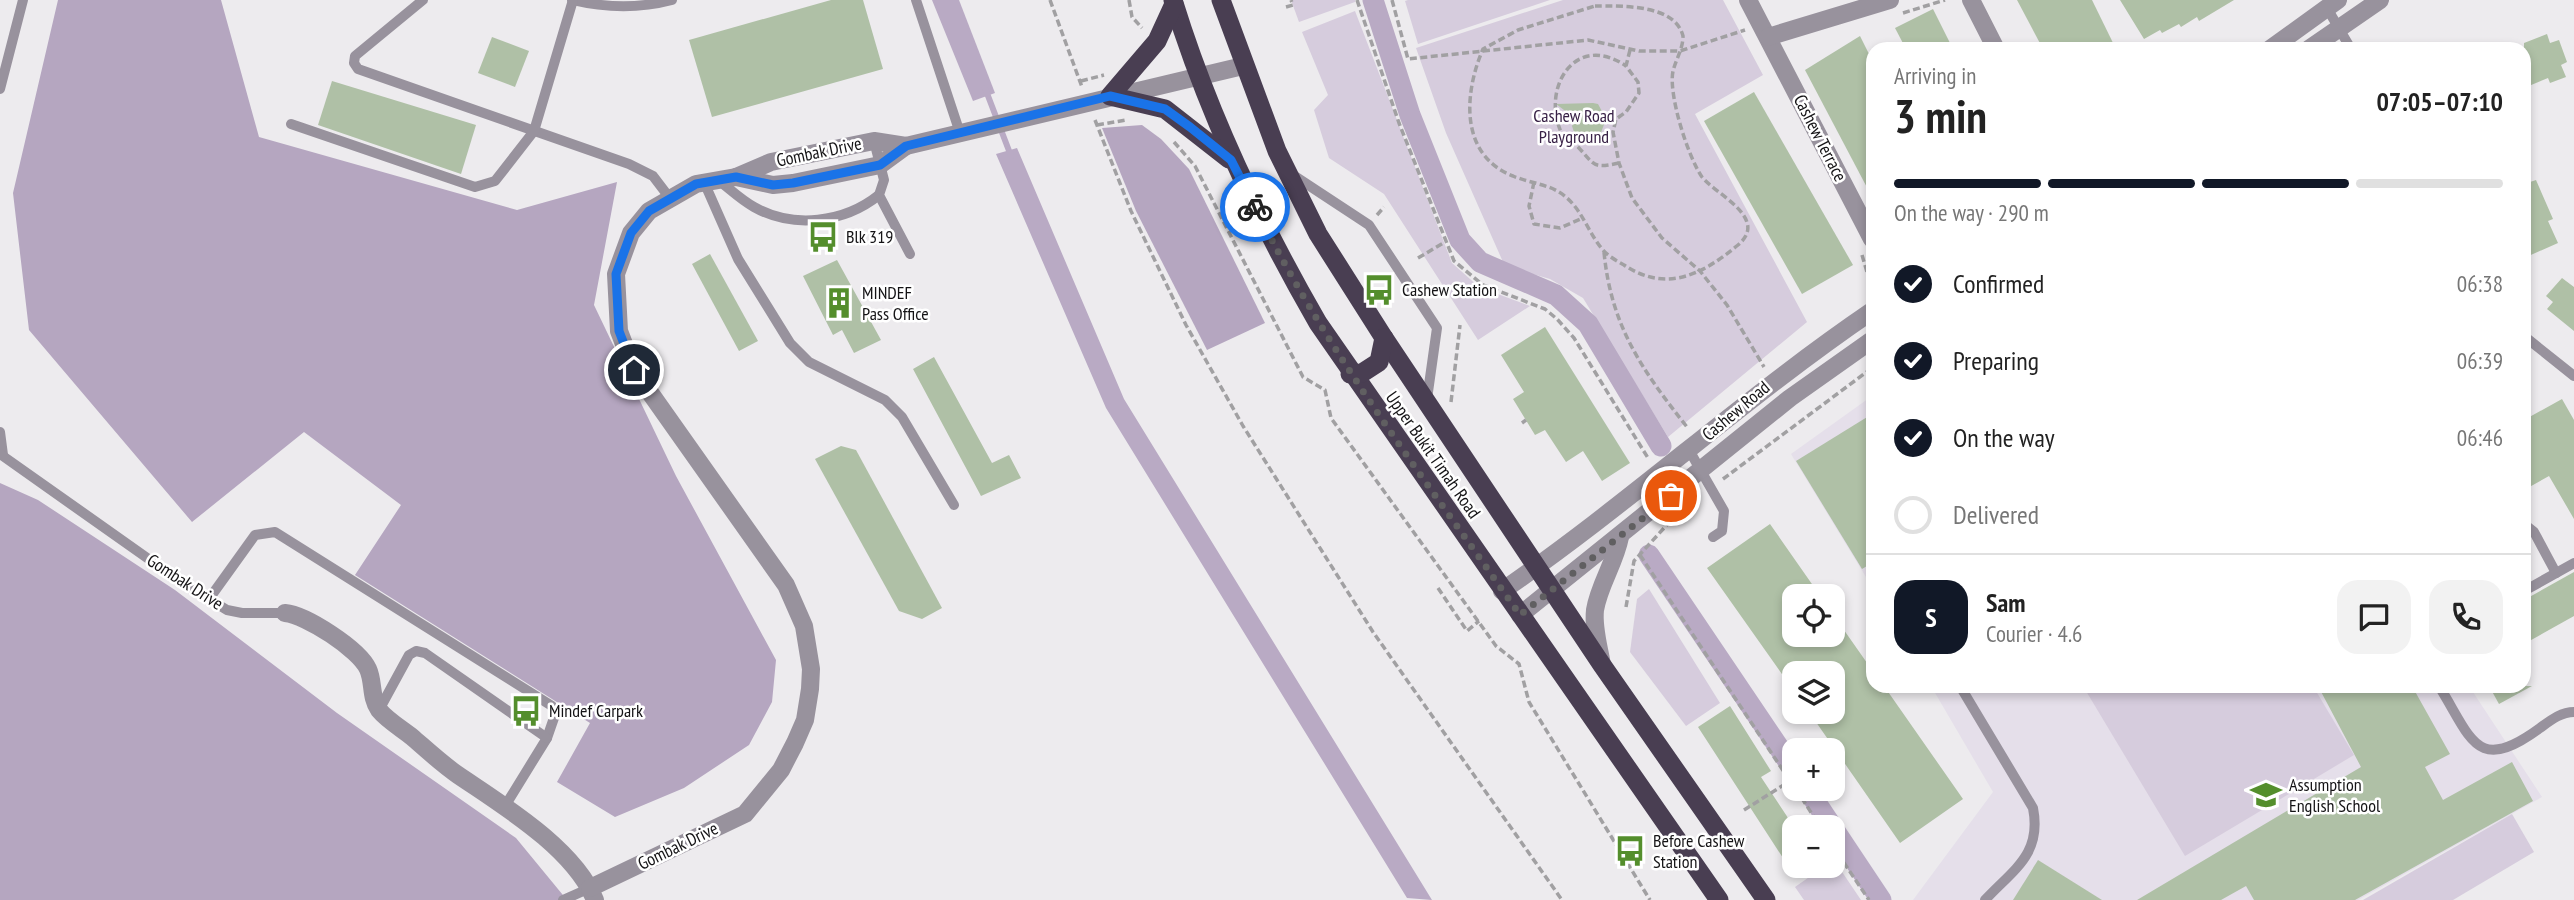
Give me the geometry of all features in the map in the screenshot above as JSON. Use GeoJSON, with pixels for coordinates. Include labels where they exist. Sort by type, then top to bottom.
{"type":"FeatureCollection","features":[{"type":"Feature","properties":{"kind":"highway","name":"Upper Bukit Timah Road"},"geometry":{"type":"LineString","coordinates":[[1221,0],[1243,66],[1287,171],[1318,234],[1384,338],[1602,665],[1766,900]]}},
{"type":"Feature","properties":{"kind":"highway","name":"Upper Bukit Timah Road"},"geometry":{"type":"LineString","coordinates":[[1173,2],[1198,78],[1231,160],[1278,254],[1350,374],[1718,900]]}},
{"type":"Feature","properties":{"kind":"highway"},"geometry":{"type":"LineString","coordinates":[[1173,2],[1157,41],[1110,96],[1165,109],[1231,160]]}},
{"type":"Feature","properties":{"kind":"highway"},"geometry":{"type":"LineString","coordinates":[[1350,374],[1362,373],[1379,362],[1384,338]]}},
{"type":"Feature","properties":{"kind":"street","name":"Cashew Terrace"},"geometry":{"type":"LineString","coordinates":[[1748,0],[1866,227]]}},
{"type":"Feature","properties":{"kind":"street"},"geometry":{"type":"LineString","coordinates":[[1764,30],[1890,0]]}},
{"type":"Feature","properties":{"kind":"street"},"geometry":{"type":"LineString","coordinates":[[1971,0],[1992,42]]}},
{"type":"Feature","properties":{"kind":"street"},"geometry":{"type":"LineString","coordinates":[[2320,42],[2339,29],[2360,6],[2380,0]]}},
{"type":"Feature","properties":{"kind":"street"},"geometry":{"type":"LineString","coordinates":[[2280,42],[2332,4]]}},
{"type":"Feature","properties":{"kind":"street","name":"Gombak Drive"},"geometry":{"type":"LineString","coordinates":[[592,894],[745,814],[781,770],[796,743],[805,720],[810,689],[811,669],[804,626],[786,585],[634,370],[619,331],[616,274],[631,233],[649,211],[669,197],[771,162],[874,141],[906,146],[1243,66]]}},
{"type":"Feature","properties":{"kind":"street","name":"Gombak Drive"},"geometry":{"type":"LineString","coordinates":[[719,180],[773,185],[880,165],[906,146]]}},
{"type":"Feature","properties":{"kind":"street","name":"Cashew Road"},"geometry":{"type":"LineString","coordinates":[[1502,591],[1645,486],[1776,379],[1866,315]]}},
{"type":"Feature","properties":{"kind":"street","name":"Cashew Road"},"geometry":{"type":"LineString","coordinates":[[1520,615],[1642,519],[1675,504],[1701,471],[1790,398],[1866,344]]}},
{"type":"Feature","properties":{"kind":"street"},"geometry":{"type":"LineString","coordinates":[[1602,665],[1595,626],[1595,609],[1617,555],[1620,537]]}},
{"type":"Feature","properties":{"kind":"street","name":"Gombak Drive"},"geometry":{"type":"LineString","coordinates":[[285,613],[310,619],[359,658],[368,669],[372,693],[379,710]]}},
{"type":"Feature","properties":{"kind":"street"},"geometry":{"type":"LineString","coordinates":[[379,710],[456,773],[548,839],[592,894]]}},
{"type":"Feature","properties":{"kind":"lane"},"geometry":{"type":"LineString","coordinates":[[0,89],[23,0]]}},
{"type":"Feature","properties":{"kind":"lane"},"geometry":{"type":"LineString","coordinates":[[423,0],[355,56],[354,63],[358,69],[629,164],[653,176],[669,197]]}},
{"type":"Feature","properties":{"kind":"lane"},"geometry":{"type":"LineString","coordinates":[[290,124],[475,187],[495,181],[534,131],[572,0],[610,8],[653,5],[672,0]]}},
{"type":"Feature","properties":{"kind":"lane"},"geometry":{"type":"LineString","coordinates":[[916,0],[960,133]]}},
{"type":"Feature","properties":{"kind":"lane"},"geometry":{"type":"LineString","coordinates":[[2332,4],[2339,29],[2347,42]]}},
{"type":"Feature","properties":{"kind":"lane"},"geometry":{"type":"LineString","coordinates":[[719,180],[751,206],[792,221],[823,219],[868,203],[879,195],[884,180],[874,141]]}},
{"type":"Feature","properties":{"kind":"lane"},"geometry":{"type":"LineString","coordinates":[[1287,171],[1369,225],[1437,328],[1427,402]]}},
{"type":"Feature","properties":{"kind":"lane"},"geometry":{"type":"LineString","coordinates":[[719,180],[738,259],[790,343],[809,362],[885,400],[902,416],[954,505]]}},
{"type":"Feature","properties":{"kind":"lane"},"geometry":{"type":"LineString","coordinates":[[879,195],[910,254]]}},
{"type":"Feature","properties":{"kind":"lane"},"geometry":{"type":"LineString","coordinates":[[2531,342],[2574,376]]}},
{"type":"Feature","properties":{"kind":"lane"},"geometry":{"type":"LineString","coordinates":[[0,432],[1,455]]}},
{"type":"Feature","properties":{"kind":"lane","name":"Gombak Drive"},"geometry":{"type":"LineString","coordinates":[[1,455],[227,610],[242,613],[285,613]]}},
{"type":"Feature","properties":{"kind":"lane"},"geometry":{"type":"LineString","coordinates":[[1682,456],[1701,471],[1725,514],[1721,531],[1713,537]]}},
{"type":"Feature","properties":{"kind":"lane"},"geometry":{"type":"LineString","coordinates":[[2531,530],[2556,573]]}},
{"type":"Feature","properties":{"kind":"lane"},"geometry":{"type":"LineString","coordinates":[[209,599],[255,535],[275,532],[552,706],[555,715],[547,737],[505,806]]}},
{"type":"Feature","properties":{"kind":"lane"},"geometry":{"type":"LineString","coordinates":[[2531,587],[2574,563]]}},
{"type":"Feature","properties":{"kind":"lane"},"geometry":{"type":"LineString","coordinates":[[379,710],[409,655],[416,651],[425,653],[547,737]]}},
{"type":"Feature","properties":{"kind":"lane"},"geometry":{"type":"LineString","coordinates":[[1964,693],[2033,808],[2037,828],[2028,854],[1985,900]]}},
{"type":"Feature","properties":{"kind":"lane"},"geometry":{"type":"LineString","coordinates":[[2443,693],[2474,743],[2497,751],[2515,747],[2554,718],[2574,712]]}},
{"type":"Feature","properties":{"kind":"lane"},"geometry":{"type":"LineString","coordinates":[[563,900],[592,894]]}},
{"type":"Feature","properties":{"kind":"path"},"geometry":{"type":"LineString","coordinates":[[1050,0],[1080,81]]}},
{"type":"Feature","properties":{"kind":"path"},"geometry":{"type":"LineString","coordinates":[[1129,0],[1132,17],[1145,32]]}},
{"type":"Feature","properties":{"kind":"path"},"geometry":{"type":"LineString","coordinates":[[1286,7],[1293,5],[1291,0]]}},
{"type":"Feature","properties":{"kind":"path"},"geometry":{"type":"LineString","coordinates":[[1357,0],[1399,123],[1454,261],[1483,285],[1545,309],[1557,319],[1574,338],[1650,461]]}},
{"type":"Feature","properties":{"kind":"path"},"geometry":{"type":"LineString","coordinates":[[1392,0],[1408,59],[1588,40],[1630,50],[1681,51],[1764,30]]}},
{"type":"Feature","properties":{"kind":"path"},"geometry":{"type":"LineString","coordinates":[[1903,13],[1945,0]]}},
{"type":"Feature","properties":{"kind":"path"},"geometry":{"type":"LineString","coordinates":[[1595,6],[1630,6],[1671,18],[1681,29],[1681,51],[1673,72],[1671,94],[1677,116],[1702,177],[1742,212],[1747,227],[1741,242],[1700,271],[1673,280],[1657,281],[1643,277],[1604,252],[1566,196],[1550,186],[1512,176],[1494,165],[1478,145],[1470,128],[1468,110],[1472,80],[1483,49],[1518,30],[1595,6]]}},
{"type":"Feature","properties":{"kind":"path"},"geometry":{"type":"LineString","coordinates":[[1626,66],[1630,50]]}},
{"type":"Feature","properties":{"kind":"path"},"geometry":{"type":"LineString","coordinates":[[1619,163],[1597,166],[1588,161],[1561,132],[1554,108],[1562,72],[1581,57],[1606,55],[1626,66],[1638,82],[1639,93],[1614,125],[1619,163],[1632,198],[1662,238],[1700,271],[1727,305],[1766,369]]}},
{"type":"Feature","properties":{"kind":"path"},"geometry":{"type":"LineString","coordinates":[[1097,125],[1132,211],[1186,325],[1243,426],[1373,632],[1562,900]]}},
{"type":"Feature","properties":{"kind":"path"},"geometry":{"type":"LineString","coordinates":[[1167,135],[1195,166],[1303,377],[1325,390],[1331,418],[1496,646],[1519,664],[1529,702],[1650,900]]}},
{"type":"Feature","properties":{"kind":"path"},"geometry":{"type":"LineString","coordinates":[[1534,182],[1529,206],[1534,224],[1560,228],[1583,218]]}},
{"type":"Feature","properties":{"kind":"path"},"geometry":{"type":"LineString","coordinates":[[1418,258],[1445,242]]}},
{"type":"Feature","properties":{"kind":"path"},"geometry":{"type":"LineString","coordinates":[[1604,252],[1607,287],[1618,321],[1655,386],[1690,432]]}},
{"type":"Feature","properties":{"kind":"path"},"geometry":{"type":"LineString","coordinates":[[1455,412],[1450,399],[1460,325]]}},
{"type":"Feature","properties":{"kind":"path"},"geometry":{"type":"LineString","coordinates":[[1711,488],[1866,372]]}},
{"type":"Feature","properties":{"kind":"path"},"geometry":{"type":"LineString","coordinates":[[1626,607],[1632,570],[1675,504]]}},
{"type":"Feature","properties":{"kind":"path"},"geometry":{"type":"LineString","coordinates":[[1640,555],[1782,769]]}},
{"type":"Feature","properties":{"kind":"path"},"geometry":{"type":"LineString","coordinates":[[1438,588],[1468,631],[1479,621]]}},
{"type":"Feature","properties":{"kind":"path"},"geometry":{"type":"LineString","coordinates":[[1744,810],[1782,786]]}},
{"type":"Feature","properties":{"kind":"path"},"geometry":{"type":"LineString","coordinates":[[1845,864],[1869,900]]}},
{"type":"Feature","properties":{"kind":"shaded area"},"geometry":{"type":"Polygon","coordinates":[[[58,0],[221,0],[259,137],[517,210],[617,182],[594,305],[676,476],[776,660],[772,702],[749,745],[684,788],[615,817],[557,782],[590,723],[355,575],[401,505],[304,432],[192,522],[29,330],[13,193],[58,0]]]}},
{"type":"Feature","properties":{"kind":"shaded area"},"geometry":{"type":"Polygon","coordinates":[[[932,0],[959,0],[995,93],[973,101],[932,0]]]}},
{"type":"Feature","properties":{"kind":"shaded area"},"geometry":{"type":"Polygon","coordinates":[[[1142,125],[1161,139],[1189,169],[1265,323],[1207,350],[1136,211],[1102,128],[1142,125]]]}},
{"type":"Feature","properties":{"kind":"shaded area"},"geometry":{"type":"Polygon","coordinates":[[[1017,148],[1124,399],[1432,900],[1407,898],[1106,408],[996,154],[1017,148]]]}},
{"type":"Feature","properties":{"kind":"shaded area"},"geometry":{"type":"Polygon","coordinates":[[[1866,400],[1866,577],[1791,454],[1866,400]]]}},
{"type":"Feature","properties":{"kind":"shaded area"},"geometry":{"type":"Polygon","coordinates":[[[0,483],[38,500],[175,590],[337,713],[516,838],[567,900],[0,900],[0,483]]]}},
{"type":"Feature","properties":{"kind":"shaded area","name":"Assumption English School"},"geometry":{"type":"Polygon","coordinates":[[[1935,693],[2474,693],[2542,797],[2358,900],[1913,900],[1993,792],[1935,693]]]}},
{"type":"Feature","properties":{"kind":"green space"},"geometry":{"type":"Polygon","coordinates":[[[1291,0],[1355,0],[1355,2],[1299,22],[1291,0]]]}},
{"type":"Feature","properties":{"kind":"green space"},"geometry":{"type":"Polygon","coordinates":[[[1550,0],[1418,44],[1405,1],[1550,0]]]}},
{"type":"Feature","properties":{"kind":"green space","name":"Cashew Road Playground"},"geometry":{"type":"Polygon","coordinates":[[[1563,0],[1723,0],[1763,75],[1695,114],[1807,322],[1668,437],[1583,298],[1550,279],[1512,268],[1503,262],[1446,133],[1416,48],[1563,0]]]}},
{"type":"Feature","properties":{"kind":"green space"},"geometry":{"type":"Polygon","coordinates":[[[1355,11],[1452,263],[1479,287],[1530,306],[1478,340],[1384,194],[1329,158],[1314,110],[1328,95],[1302,32],[1355,11]]]}},
{"type":"Feature","properties":{"kind":"green space"},"geometry":{"type":"Polygon","coordinates":[[[1649,589],[1720,703],[1686,726],[1630,652],[1637,599],[1649,589]]]}},
{"type":"Feature","properties":{"kind":"green space"},"geometry":{"type":"Polygon","coordinates":[[[2087,693],[2317,693],[2354,755],[2185,856],[2087,693]]]}},
{"type":"Feature","properties":{"kind":"green space"},"geometry":{"type":"Polygon","coordinates":[[[2512,814],[2534,852],[2453,900],[2363,900],[2512,814]]]}},
{"type":"Feature","properties":{"kind":"green space"},"geometry":{"type":"Polygon","coordinates":[[[1845,876],[1861,900],[1804,900],[1795,887],[1808,878],[1845,876]]]}},
{"type":"Feature","properties":{"kind":"building"},"geometry":{"type":"Polygon","coordinates":[[[831,0],[863,0],[883,69],[712,117],[689,40],[831,0]]]}},
{"type":"Feature","properties":{"kind":"building"},"geometry":{"type":"Polygon","coordinates":[[[2017,0],[2092,0],[2113,42],[2039,42],[2017,0]]]}},
{"type":"Feature","properties":{"kind":"building"},"geometry":{"type":"Polygon","coordinates":[[[2120,0],[2234,0],[2199,21],[2197,17],[2181,27],[2179,24],[2162,33],[2160,30],[2144,39],[2120,0]]]}},
{"type":"Feature","properties":{"kind":"building"},"geometry":{"type":"Polygon","coordinates":[[[1933,9],[1950,42],[1902,42],[1895,28],[1933,9]]]}},
{"type":"Feature","properties":{"kind":"building"},"geometry":{"type":"Polygon","coordinates":[[[2547,34],[2550,43],[2559,40],[2567,62],[2561,65],[2566,77],[2550,83],[2548,78],[2531,85],[2531,42],[2527,42],[2547,34]]]}},
{"type":"Feature","properties":{"kind":"building"},"geometry":{"type":"Polygon","coordinates":[[[1860,36],[1866,48],[1866,186],[1805,70],[1860,36]]]}},
{"type":"Feature","properties":{"kind":"building"},"geometry":{"type":"Polygon","coordinates":[[[492,37],[529,51],[515,87],[478,73],[492,37]]]}},
{"type":"Feature","properties":{"kind":"building"},"geometry":{"type":"Polygon","coordinates":[[[332,81],[476,125],[461,174],[318,125],[332,81]]]}},
{"type":"Feature","properties":{"kind":"building"},"geometry":{"type":"Polygon","coordinates":[[[1754,92],[1853,265],[1802,294],[1704,121],[1754,92]]]}},
{"type":"Feature","properties":{"kind":"building"},"geometry":{"type":"Polygon","coordinates":[[[1556,104],[1598,104],[1606,119],[1599,138],[1586,141],[1574,132],[1572,126],[1576,119],[1556,104]]]}},
{"type":"Feature","properties":{"kind":"building"},"geometry":{"type":"Polygon","coordinates":[[[2536,180],[2553,219],[2548,221],[2558,243],[2531,255],[2531,182],[2536,180]]]}},
{"type":"Feature","properties":{"kind":"building"},"geometry":{"type":"Polygon","coordinates":[[[710,254],[758,341],[739,351],[692,264],[710,254]]]}},
{"type":"Feature","properties":{"kind":"building","name":"MINDEF Pass Office"},"geometry":{"type":"Polygon","coordinates":[[[837,260],[881,340],[854,353],[842,330],[833,335],[803,276],[837,260]]]}},
{"type":"Feature","properties":{"kind":"building"},"geometry":{"type":"Polygon","coordinates":[[[2562,278],[2574,287],[2574,331],[2547,309],[2553,302],[2546,296],[2562,278]]]}},
{"type":"Feature","properties":{"kind":"building"},"geometry":{"type":"Polygon","coordinates":[[[1545,327],[1630,463],[1602,481],[1583,451],[1566,462],[1545,430],[1535,435],[1513,399],[1524,392],[1501,355],[1545,327]]]}},
{"type":"Feature","properties":{"kind":"building"},"geometry":{"type":"Polygon","coordinates":[[[934,357],[992,463],[1009,455],[1021,478],[981,496],[913,369],[934,357]]]}},
{"type":"Feature","properties":{"kind":"building"},"geometry":{"type":"Polygon","coordinates":[[[2562,399],[2574,420],[2574,519],[2549,476],[2531,486],[2531,416],[2562,399]]]}},
{"type":"Feature","properties":{"kind":"building"},"geometry":{"type":"Polygon","coordinates":[[[1866,418],[1866,567],[1862,569],[1796,461],[1866,418]]]}},
{"type":"Feature","properties":{"kind":"building"},"geometry":{"type":"Polygon","coordinates":[[[841,446],[856,450],[942,608],[922,619],[899,611],[815,459],[841,446]]]}},
{"type":"Feature","properties":{"kind":"building"},"geometry":{"type":"Polygon","coordinates":[[[1770,524],[1812,584],[1782,584],[1782,647],[1845,647],[1845,632],[1866,661],[1866,693],[1889,693],[1963,799],[1900,843],[1845,764],[1845,738],[1827,738],[1817,724],[1845,724],[1845,661],[1782,661],[1782,674],[1707,568],[1770,524]]]}},
{"type":"Feature","properties":{"kind":"building"},"geometry":{"type":"Polygon","coordinates":[[[2574,572],[2574,616],[2531,640],[2531,596],[2574,572]]]}},
{"type":"Feature","properties":{"kind":"building"},"geometry":{"type":"Polygon","coordinates":[[[2322,693],[2416,693],[2450,754],[2425,767],[2443,800],[2512,762],[2533,801],[2355,900],[2254,900],[2246,886],[2221,900],[2137,900],[2361,767],[2322,693]]]}},
{"type":"Feature","properties":{"kind":"building"},"geometry":{"type":"Polygon","coordinates":[[[2493,693],[2519,693],[2499,704],[2493,693]]]}},
{"type":"Feature","properties":{"kind":"building"},"geometry":{"type":"Polygon","coordinates":[[[1730,706],[1771,771],[1761,777],[1786,815],[1782,815],[1782,856],[1698,727],[1730,706]]]}},
{"type":"Feature","properties":{"kind":"building"},"geometry":{"type":"Polygon","coordinates":[[[2038,860],[2102,900],[2013,900],[2038,860]]]}},
{"type":"Feature","properties":{"kind":"waterway"},"geometry":{"type":"LineString","coordinates":[[1373,0],[1410,115],[1460,240],[1480,262],[1556,295],[1588,324],[1661,446]]}},
{"type":"Feature","properties":{"kind":"waterway"},"geometry":{"type":"LineString","coordinates":[[985,88],[1011,156]]}},
{"type":"Feature","properties":{"kind":"waterway"},"geometry":{"type":"LineString","coordinates":[[1649,555],[1782,752]]}},
{"type":"Feature","properties":{"kind":"waterway"},"geometry":{"type":"LineString","coordinates":[[1815,801],[1881,900]]}},
{"type":"Feature","properties":{"kind":"way so far"},"geometry":{"type":"LineString","coordinates":[[1255,207],[1278,254],[1350,374],[1520,615],[1671,496]]}},
{"type":"Feature","properties":{"kind":"place","name":"Blk 319"},"geometry":{"type":"Point","coordinates":[823,237]}},
{"type":"Feature","properties":{"kind":"place","name":"Cashew Station"},"geometry":{"type":"Point","coordinates":[1379,290]}},
{"type":"Feature","properties":{"kind":"place","name":"MINDEF Pass Office"},"geometry":{"type":"Point","coordinates":[839,303]}},
{"type":"Feature","properties":{"kind":"place","name":"Mindef Carpark"},"geometry":{"type":"Point","coordinates":[526,711]}},
{"type":"Feature","properties":{"kind":"place","name":"Assumption English School"},"geometry":{"type":"Point","coordinates":[2266,795]}},
{"type":"Feature","properties":{"kind":"place","name":"Before Cashew Station"},"geometry":{"type":"Point","coordinates":[1630,851]}},
{"type":"Feature","properties":{"kind":"route"},"geometry":{"type":"LineString","coordinates":[[634,370],[619,331],[616,274],[631,233],[649,211],[669,197],[696,184],[736,177],[773,185],[793,183],[880,165],[906,146],[1110,96],[1165,109],[1190,127],[1231,160],[1255,207]]}}]}
